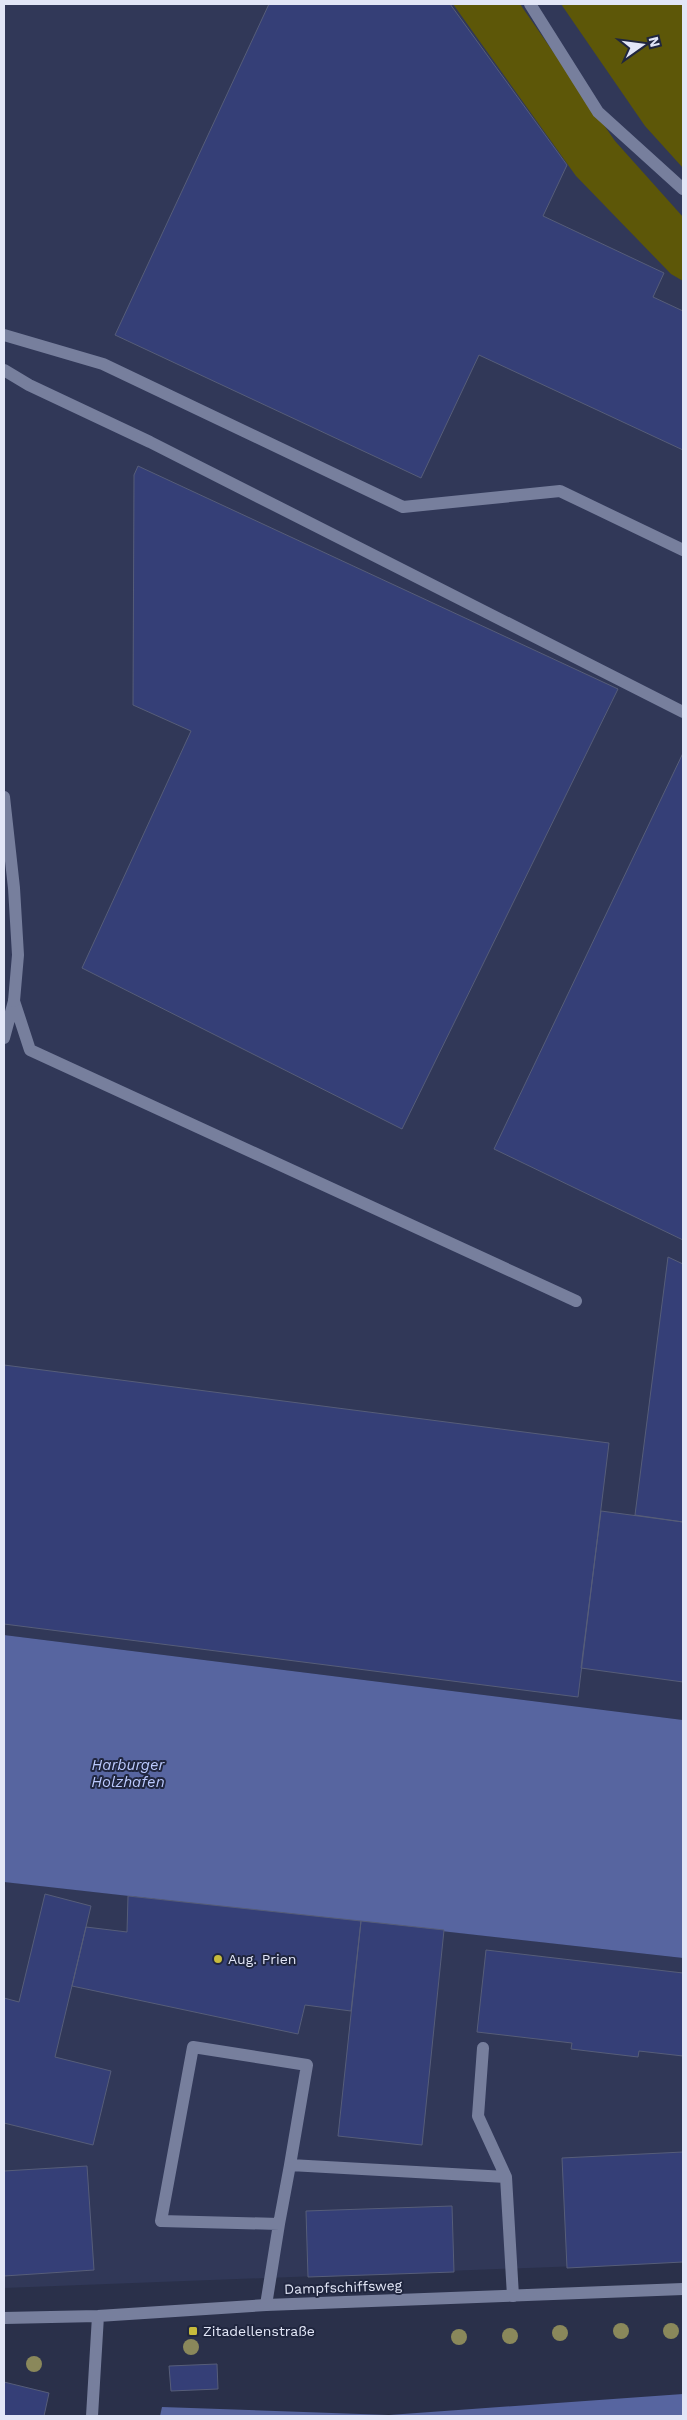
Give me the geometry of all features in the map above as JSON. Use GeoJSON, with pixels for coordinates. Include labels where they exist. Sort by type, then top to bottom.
{"type":"FeatureCollection","features":[{"type":"Feature","properties":{"kind":"street"},"geometry":{"type":"LineString","coordinates":[[530,4],[598,112],[683,189]]}},
{"type":"Feature","properties":{"kind":"street"},"geometry":{"type":"LineString","coordinates":[[4,335],[103,364],[403,507],[560,491],[683,550]]}},
{"type":"Feature","properties":{"kind":"street"},"geometry":{"type":"LineString","coordinates":[[4,370],[683,712]]}},
{"type":"Feature","properties":{"kind":"street"},"geometry":{"type":"LineString","coordinates":[[4,797],[14,888],[18,955],[14,1001],[4,1038]]}},
{"type":"Feature","properties":{"kind":"street"},"geometry":{"type":"LineString","coordinates":[[14,1001],[30,1050],[576,1301]]}},
{"type":"Feature","properties":{"kind":"street"},"geometry":{"type":"LineString","coordinates":[[266,2305],[307,2065],[192,2047],[161,2221],[279,2224]]}},
{"type":"Feature","properties":{"kind":"street"},"geometry":{"type":"LineString","coordinates":[[483,2048],[478,2116],[506,2177],[513,2296]]}},
{"type":"Feature","properties":{"kind":"street"},"geometry":{"type":"LineString","coordinates":[[290,2165],[506,2177]]}},
{"type":"Feature","properties":{"kind":"street","name":"Dampfschiffsweg"},"geometry":{"type":"LineString","coordinates":[[4,2318],[98,2316],[266,2305],[683,2289]]}},
{"type":"Feature","properties":{"kind":"street"},"geometry":{"type":"LineString","coordinates":[[92,2416],[98,2316]]}},
{"type":"Feature","properties":{"kind":"shaded area"},"geometry":{"type":"Polygon","coordinates":[[[4,4],[683,4],[683,1720],[4,1635],[4,4]]]}},
{"type":"Feature","properties":{"kind":"shaded area"},"geometry":{"type":"Polygon","coordinates":[[[453,4],[520,4],[615,141],[683,217],[683,281],[671,274],[576,176],[453,4]]]}},
{"type":"Feature","properties":{"kind":"shaded area"},"geometry":{"type":"Polygon","coordinates":[[[561,4],[683,4],[683,168],[645,126],[561,4]]]}},
{"type":"Feature","properties":{"kind":"shaded area"},"geometry":{"type":"Polygon","coordinates":[[[6,1882],[683,1958],[683,2262],[4,2288],[4,1893],[6,1882]]]}},
{"type":"Feature","properties":{"kind":"water","name":"Harburger Holzhafen"},"geometry":{"type":"Polygon","coordinates":[[[4,1635],[683,1720],[683,1958],[4,1882],[4,1635]]]}},
{"type":"Feature","properties":{"kind":"water"},"geometry":{"type":"Polygon","coordinates":[[[683,2394],[683,2416],[160,2416],[162,2407],[389,2415],[683,2394]]]}},
{"type":"Feature","properties":{"kind":"building"},"geometry":{"type":"Polygon","coordinates":[[[269,4],[450,4],[567,165],[543,216],[664,273],[653,297],[683,311],[683,450],[479,355],[421,478],[115,335],[269,4]]]}},
{"type":"Feature","properties":{"kind":"building"},"geometry":{"type":"Polygon","coordinates":[[[138,466],[618,689],[402,1129],[82,968],[191,731],[133,705],[134,475],[138,466]]]}},
{"type":"Feature","properties":{"kind":"building"},"geometry":{"type":"Polygon","coordinates":[[[683,753],[683,1240],[494,1149],[683,753]]]}},
{"type":"Feature","properties":{"kind":"building"},"geometry":{"type":"Polygon","coordinates":[[[668,1257],[683,1264],[683,1522],[635,1515],[668,1257]]]}},
{"type":"Feature","properties":{"kind":"building"},"geometry":{"type":"Polygon","coordinates":[[[4,1365],[609,1443],[578,1697],[4,1624],[4,1365]]]}},
{"type":"Feature","properties":{"kind":"building"},"geometry":{"type":"Polygon","coordinates":[[[601,1511],[683,1522],[683,1682],[581,1668],[601,1511]]]}},
{"type":"Feature","properties":{"kind":"building"},"geometry":{"type":"Polygon","coordinates":[[[45,1894],[91,1906],[55,2057],[111,2071],[93,2145],[4,2123],[4,1998],[19,2002],[45,1894]]]}},
{"type":"Feature","properties":{"kind":"building","name":"Aug. Prien"},"geometry":{"type":"Polygon","coordinates":[[[128,1896],[361,1921],[351,2011],[305,2005],[298,2034],[72,1986],[86,1927],[127,1932],[128,1896]]]}},
{"type":"Feature","properties":{"kind":"building"},"geometry":{"type":"Polygon","coordinates":[[[361,1921],[444,1930],[422,2145],[338,2136],[361,1921]]]}},
{"type":"Feature","properties":{"kind":"building"},"geometry":{"type":"Polygon","coordinates":[[[486,1950],[683,1973],[683,2056],[639,2051],[638,2057],[571,2049],[572,2043],[477,2032],[486,1950]]]}},
{"type":"Feature","properties":{"kind":"building"},"geometry":{"type":"Polygon","coordinates":[[[683,2152],[683,2262],[567,2268],[562,2158],[683,2152]]]}},
{"type":"Feature","properties":{"kind":"building"},"geometry":{"type":"Polygon","coordinates":[[[87,2166],[94,2270],[4,2276],[4,2171],[87,2166]]]}},
{"type":"Feature","properties":{"kind":"building"},"geometry":{"type":"Polygon","coordinates":[[[452,2206],[454,2272],[308,2277],[306,2211],[452,2206]]]}},
{"type":"Feature","properties":{"kind":"building"},"geometry":{"type":"Polygon","coordinates":[[[217,2364],[218,2389],[171,2391],[169,2366],[217,2364]]]}},
{"type":"Feature","properties":{"kind":"building"},"geometry":{"type":"Polygon","coordinates":[[[4,2382],[49,2393],[44,2416],[4,2416],[4,2382]]]}},
{"type":"Feature","properties":{"kind":"place","name":"Aug. Prien"},"geometry":{"type":"Point","coordinates":[218,1959]}},
{"type":"Feature","properties":{"kind":"place","name":"Zitadellenstraße"},"geometry":{"type":"Point","coordinates":[193,2331]}}]}
